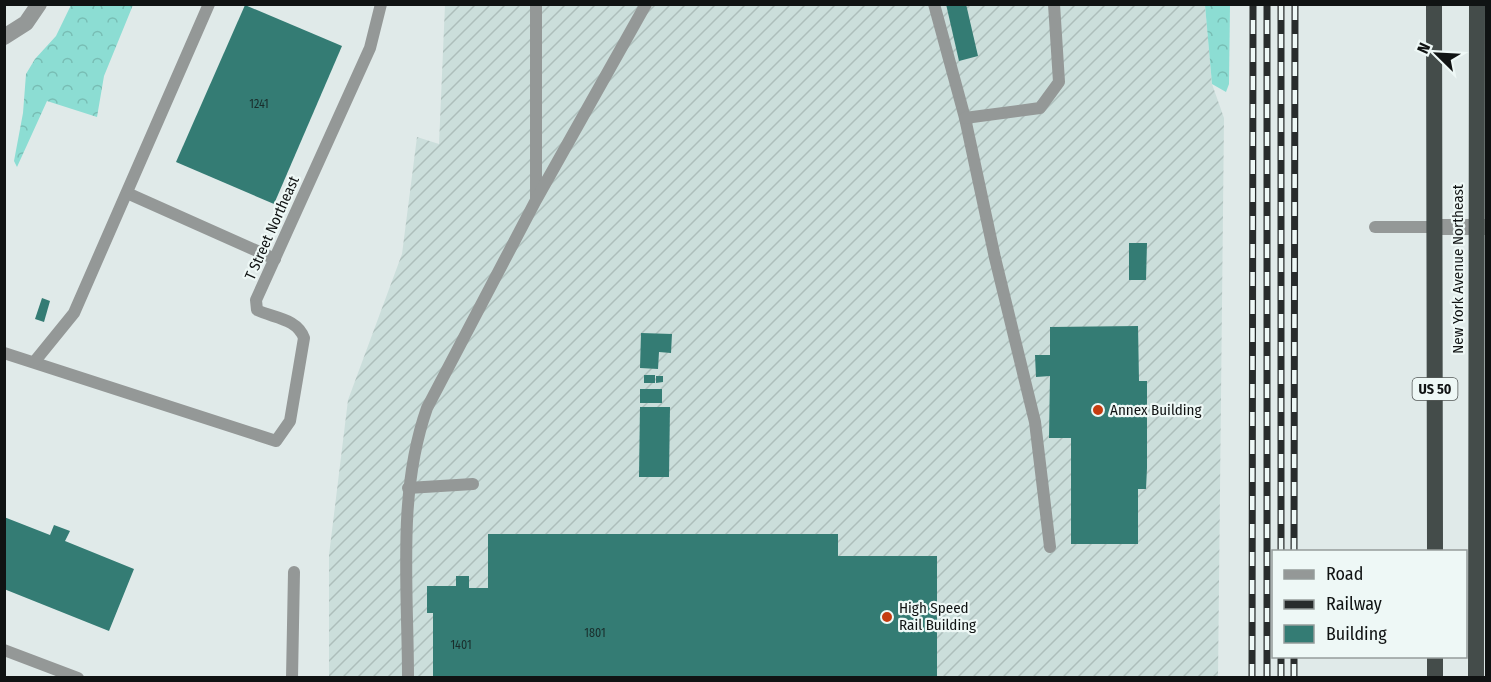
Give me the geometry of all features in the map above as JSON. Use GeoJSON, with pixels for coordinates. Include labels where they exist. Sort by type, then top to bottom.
{"type":"FeatureCollection","features":[{"type":"Feature","properties":{"kind":"highway","name":"New York Avenue Northeast"},"geometry":{"type":"LineString","coordinates":[[1434,4],[1435,550]]}},
{"type":"Feature","properties":{"kind":"highway","name":"New York Avenue Northeast"},"geometry":{"type":"LineString","coordinates":[[1476,678],[1481,227],[1477,4]]}},
{"type":"Feature","properties":{"kind":"highway"},"geometry":{"type":"LineString","coordinates":[[1435,658],[1435,678]]}},
{"type":"Feature","properties":{"kind":"street"},"geometry":{"type":"LineString","coordinates":[[4,37],[26,23],[39,4]]}},
{"type":"Feature","properties":{"kind":"street"},"geometry":{"type":"LineString","coordinates":[[1435,227],[1481,227]]}},
{"type":"Feature","properties":{"kind":"lane"},"geometry":{"type":"LineString","coordinates":[[4,353],[35,361],[74,313],[209,4]]}},
{"type":"Feature","properties":{"kind":"lane","name":"T Street Northeast"},"geometry":{"type":"LineString","coordinates":[[35,361],[276,441],[290,421],[304,338],[300,328],[291,322],[257,310],[256,300],[370,48],[381,4]]}},
{"type":"Feature","properties":{"kind":"lane"},"geometry":{"type":"LineString","coordinates":[[536,4],[536,200]]}},
{"type":"Feature","properties":{"kind":"lane"},"geometry":{"type":"LineString","coordinates":[[408,678],[408,488],[416,441],[428,408],[536,200],[646,4]]}},
{"type":"Feature","properties":{"kind":"lane"},"geometry":{"type":"LineString","coordinates":[[934,4],[965,118],[994,258],[1035,422],[1050,547]]}},
{"type":"Feature","properties":{"kind":"lane"},"geometry":{"type":"LineString","coordinates":[[965,118],[1040,108],[1059,82],[1054,4]]}},
{"type":"Feature","properties":{"kind":"lane"},"geometry":{"type":"LineString","coordinates":[[127,193],[275,259]]}},
{"type":"Feature","properties":{"kind":"lane"},"geometry":{"type":"LineString","coordinates":[[1375,227],[1435,227]]}},
{"type":"Feature","properties":{"kind":"lane"},"geometry":{"type":"LineString","coordinates":[[408,488],[473,484]]}},
{"type":"Feature","properties":{"kind":"lane"},"geometry":{"type":"LineString","coordinates":[[292,678],[294,572]]}},
{"type":"Feature","properties":{"kind":"lane"},"geometry":{"type":"LineString","coordinates":[[4,650],[78,678]]}},
{"type":"Feature","properties":{"kind":"shaded area"},"geometry":{"type":"Polygon","coordinates":[[[445,5],[1205,5],[1212,84],[1224,118],[1218,677],[329,678],[329,555],[348,400],[402,254],[417,137],[439,144],[445,5]]]}},
{"type":"Feature","properties":{"kind":"green space"},"geometry":{"type":"Polygon","coordinates":[[[71,5],[133,5],[104,76],[97,117],[47,101],[17,167],[14,161],[23,113],[26,74],[35,59],[56,36],[71,5]]]}},
{"type":"Feature","properties":{"kind":"green space"},"geometry":{"type":"Polygon","coordinates":[[[1205,5],[1230,5],[1229,84],[1226,92],[1212,84],[1205,5]]]}},
{"type":"Feature","properties":{"kind":"building"},"geometry":{"type":"Polygon","coordinates":[[[946,4],[966,4],[978,56],[959,61],[946,4]]]}},
{"type":"Feature","properties":{"kind":"building"},"geometry":{"type":"Polygon","coordinates":[[[245,5],[342,46],[274,204],[176,162],[245,5]]]}},
{"type":"Feature","properties":{"kind":"building"},"geometry":{"type":"Polygon","coordinates":[[[1129,243],[1147,243],[1146,280],[1129,280],[1129,243]]]}},
{"type":"Feature","properties":{"kind":"building"},"geometry":{"type":"Polygon","coordinates":[[[42,298],[50,301],[44,322],[35,319],[42,298]]]}},
{"type":"Feature","properties":{"kind":"building","name":"Annex Building"},"geometry":{"type":"Polygon","coordinates":[[[1138,326],[1139,381],[1147,381],[1147,468],[1146,489],[1138,489],[1138,544],[1071,544],[1071,438],[1049,438],[1050,376],[1036,377],[1035,355],[1050,355],[1050,327],[1138,326]]]}},
{"type":"Feature","properties":{"kind":"building"},"geometry":{"type":"Polygon","coordinates":[[[641,333],[672,334],[671,353],[659,352],[658,369],[640,368],[641,333]]]}},
{"type":"Feature","properties":{"kind":"building"},"geometry":{"type":"Polygon","coordinates":[[[644,375],[655,375],[655,383],[644,383],[644,375]]]}},
{"type":"Feature","properties":{"kind":"building"},"geometry":{"type":"Polygon","coordinates":[[[656,376],[663,376],[663,382],[656,383],[656,376]]]}},
{"type":"Feature","properties":{"kind":"building"},"geometry":{"type":"Polygon","coordinates":[[[640,389],[662,389],[662,403],[640,403],[640,389]]]}},
{"type":"Feature","properties":{"kind":"building"},"geometry":{"type":"Polygon","coordinates":[[[640,407],[670,407],[669,477],[639,477],[640,407]]]}},
{"type":"Feature","properties":{"kind":"building"},"geometry":{"type":"Polygon","coordinates":[[[4,517],[50,535],[54,525],[70,531],[65,541],[134,569],[109,631],[4,589],[4,517]]]}},
{"type":"Feature","properties":{"kind":"building"},"geometry":{"type":"Polygon","coordinates":[[[488,534],[838,534],[838,556],[937,556],[937,678],[433,678],[433,613],[427,613],[427,586],[456,586],[456,576],[469,576],[469,588],[488,588],[488,534]]]}},
{"type":"Feature","properties":{"kind":"railway"},"geometry":{"type":"LineString","coordinates":[[1252,678],[1253,4]]}},
{"type":"Feature","properties":{"kind":"railway"},"geometry":{"type":"LineString","coordinates":[[1267,4],[1267,678]]}},
{"type":"Feature","properties":{"kind":"railway"},"geometry":{"type":"LineString","coordinates":[[1281,4],[1281,550]]}},
{"type":"Feature","properties":{"kind":"railway"},"geometry":{"type":"LineString","coordinates":[[1294,550],[1295,4]]}},
{"type":"Feature","properties":{"kind":"railway"},"geometry":{"type":"LineString","coordinates":[[1281,658],[1281,678]]}},
{"type":"Feature","properties":{"kind":"railway"},"geometry":{"type":"LineString","coordinates":[[1294,658],[1294,678]]}},
{"type":"Feature","properties":{"kind":"place","name":"Annex Building"},"geometry":{"type":"Point","coordinates":[1098,410]}},
{"type":"Feature","properties":{"kind":"place","name":"High Speed Rail Building"},"geometry":{"type":"Point","coordinates":[887,617]}}]}
